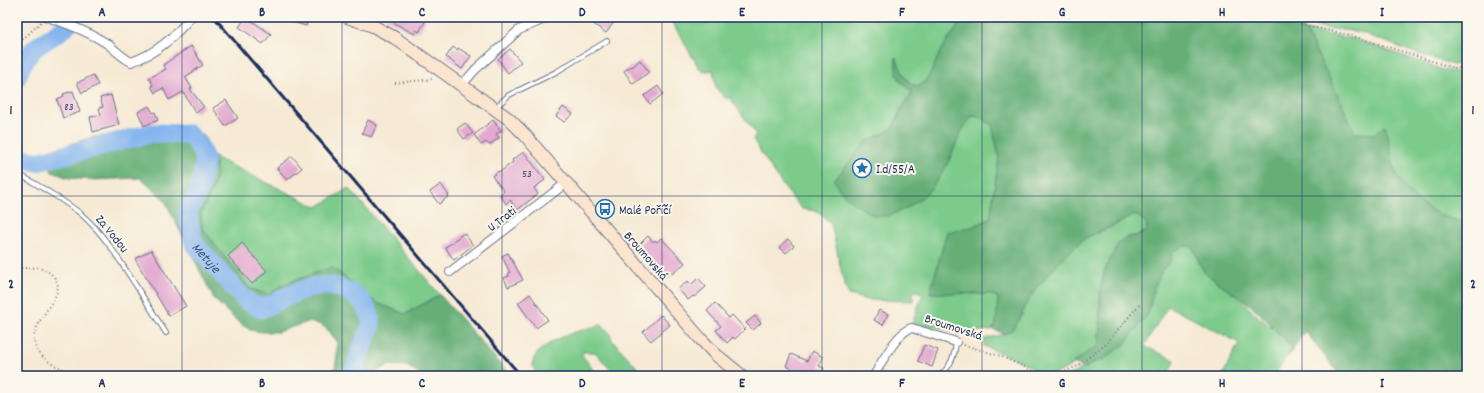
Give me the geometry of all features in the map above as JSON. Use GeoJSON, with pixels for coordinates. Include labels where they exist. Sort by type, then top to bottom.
{"type":"FeatureCollection","features":[{"type":"Feature","properties":{"kind":"main road","name":"Broumovská"},"geometry":{"type":"LineString","coordinates":[[347,17],[373,26],[395,38],[509,119],[524,134],[699,337],[715,354],[742,376]]}},
{"type":"Feature","properties":{"kind":"street"},"geometry":{"type":"LineString","coordinates":[[45,19],[59,21],[86,31],[109,46],[123,58],[131,62],[144,58],[164,45],[191,17]]}},
{"type":"Feature","properties":{"kind":"street"},"geometry":{"type":"LineString","coordinates":[[462,85],[475,70],[519,30],[549,17]]}},
{"type":"Feature","properties":{"kind":"street","name":"U Trati"},"geometry":{"type":"LineString","coordinates":[[450,272],[566,183]]}},
{"type":"Feature","properties":{"kind":"street","name":"Broumovská"},"geometry":{"type":"LineString","coordinates":[[874,376],[894,343],[907,329],[912,328],[956,342]]}},
{"type":"Feature","properties":{"kind":"lane"},"geometry":{"type":"LineString","coordinates":[[495,109],[509,95],[556,72],[607,41]]}},
{"type":"Feature","properties":{"kind":"lane","name":"Za Vodou"},"geometry":{"type":"LineString","coordinates":[[17,173],[65,202],[82,215],[100,233],[110,245],[166,333]]}},
{"type":"Feature","properties":{"kind":"lane"},"geometry":{"type":"LineString","coordinates":[[939,376],[953,360],[956,342]]}},
{"type":"Feature","properties":{"kind":"path"},"geometry":{"type":"LineString","coordinates":[[1291,17],[1300,24],[1353,36],[1454,68],[1467,68]]}},
{"type":"Feature","properties":{"kind":"path"},"geometry":{"type":"LineString","coordinates":[[17,45],[45,19]]}},
{"type":"Feature","properties":{"kind":"path"},"geometry":{"type":"LineString","coordinates":[[395,83],[441,78],[447,74]]}},
{"type":"Feature","properties":{"kind":"path"},"geometry":{"type":"LineString","coordinates":[[17,268],[42,269],[50,272],[57,281],[59,288],[56,295],[36,328],[36,345],[40,354],[48,361],[82,376]]}},
{"type":"Feature","properties":{"kind":"path"},"geometry":{"type":"LineString","coordinates":[[1054,376],[1076,366],[1104,346],[1140,304]]}},
{"type":"Feature","properties":{"kind":"path","name":"Broumovská"},"geometry":{"type":"LineString","coordinates":[[956,342],[1000,356],[1045,376]]}},
{"type":"Feature","properties":{"kind":"green space"},"geometry":{"type":"Polygon","coordinates":[[[669,17],[965,17],[945,44],[927,79],[918,87],[906,78],[896,58],[896,68],[899,78],[904,85],[913,91],[902,107],[894,125],[888,131],[877,136],[839,174],[853,203],[876,216],[909,207],[930,190],[950,158],[964,125],[972,116],[980,117],[992,125],[999,156],[990,219],[969,228],[947,232],[930,293],[988,294],[998,297],[998,313],[995,327],[991,330],[980,331],[970,335],[927,325],[921,327],[912,323],[923,293],[915,291],[913,293],[913,301],[868,300],[849,295],[844,284],[831,223],[816,211],[802,209],[788,193],[753,139],[756,134],[730,98],[725,98],[716,88],[713,70],[703,72],[699,68],[669,17]]]}},
{"type":"Feature","properties":{"kind":"green space"},"geometry":{"type":"Polygon","coordinates":[[[965,17],[1294,17],[1305,30],[1336,91],[1355,133],[1375,134],[1385,125],[1394,168],[1405,188],[1423,205],[1445,217],[1467,222],[1467,376],[1336,376],[1339,374],[1305,331],[1288,357],[1292,348],[1284,338],[1253,307],[1206,274],[1191,246],[1184,246],[1173,251],[1170,262],[1162,270],[1154,288],[1148,314],[1124,345],[1104,359],[1097,360],[1086,368],[1073,363],[1099,344],[1103,276],[1117,246],[1121,240],[1146,232],[1146,223],[1135,215],[1085,238],[1064,257],[1030,297],[1013,329],[1005,334],[992,329],[995,327],[996,323],[998,297],[988,294],[930,293],[947,232],[969,228],[990,219],[999,156],[992,125],[980,117],[972,116],[962,130],[942,174],[930,190],[915,203],[893,214],[876,216],[868,213],[846,197],[836,185],[834,180],[867,141],[884,134],[894,126],[902,109],[913,92],[904,85],[898,77],[896,57],[901,71],[906,79],[918,87],[927,79],[945,44],[965,17]]]}},
{"type":"Feature","properties":{"kind":"green space"},"geometry":{"type":"Polygon","coordinates":[[[1294,17],[1467,17],[1467,64],[1453,65],[1407,50],[1360,32],[1324,28],[1294,17]]]}},
{"type":"Feature","properties":{"kind":"green space"},"geometry":{"type":"Polygon","coordinates":[[[1305,30],[1354,39],[1447,71],[1467,72],[1467,222],[1445,217],[1423,205],[1405,188],[1394,168],[1385,125],[1376,134],[1355,134],[1336,91],[1305,30]]]}},
{"type":"Feature","properties":{"kind":"green space"},"geometry":{"type":"Polygon","coordinates":[[[168,130],[203,134],[214,157],[217,173],[212,191],[201,212],[202,228],[249,288],[269,295],[282,285],[332,267],[377,303],[405,314],[440,295],[511,376],[424,376],[406,366],[389,365],[374,373],[372,376],[333,376],[337,357],[337,341],[326,328],[319,324],[308,322],[278,332],[250,330],[238,322],[214,299],[164,199],[140,178],[92,180],[69,178],[52,172],[45,152],[93,137],[168,130]]]}},
{"type":"Feature","properties":{"kind":"green space"},"geometry":{"type":"Polygon","coordinates":[[[214,157],[317,207],[349,188],[440,295],[405,314],[377,303],[332,267],[282,285],[269,295],[249,288],[202,228],[201,212],[212,191],[217,173],[214,157]]]}},
{"type":"Feature","properties":{"kind":"green space"},"geometry":{"type":"Polygon","coordinates":[[[1135,215],[1145,220],[1147,225],[1146,229],[1142,234],[1127,237],[1119,242],[1104,272],[1100,289],[1099,344],[1071,366],[1058,373],[1052,374],[1039,372],[1021,361],[984,346],[984,339],[1005,334],[1013,329],[1030,297],[1039,285],[1064,257],[1085,238],[1112,227],[1135,215]]]}},
{"type":"Feature","properties":{"kind":"green space"},"geometry":{"type":"Polygon","coordinates":[[[1184,246],[1191,246],[1206,274],[1235,295],[1284,338],[1292,348],[1274,376],[1222,376],[1239,343],[1168,306],[1144,346],[1175,360],[1167,376],[1066,376],[1104,359],[1148,314],[1154,288],[1162,270],[1170,262],[1173,251],[1184,246]]]}},
{"type":"Feature","properties":{"kind":"green space"},"geometry":{"type":"Polygon","coordinates":[[[601,325],[611,335],[612,340],[645,376],[616,376],[595,352],[583,352],[582,355],[598,376],[539,376],[534,370],[534,358],[549,344],[571,333],[601,325]]]}},
{"type":"Feature","properties":{"kind":"green space"},"geometry":{"type":"Polygon","coordinates":[[[1026,369],[1037,376],[997,376],[1007,372],[1026,369]]]}},
{"type":"Feature","properties":{"kind":"building"},"geometry":{"type":"Polygon","coordinates":[[[246,17],[271,34],[263,44],[239,27],[246,17]]]}},
{"type":"Feature","properties":{"kind":"building"},"geometry":{"type":"Polygon","coordinates":[[[284,17],[309,17],[306,26],[283,19],[284,17]]]}},
{"type":"Feature","properties":{"kind":"building"},"geometry":{"type":"Polygon","coordinates":[[[384,17],[421,17],[426,20],[419,32],[416,30],[414,34],[384,17]]]}},
{"type":"Feature","properties":{"kind":"building"},"geometry":{"type":"Polygon","coordinates":[[[584,17],[608,17],[614,22],[606,33],[584,17]]]}},
{"type":"Feature","properties":{"kind":"building"},"geometry":{"type":"Polygon","coordinates":[[[191,46],[203,65],[185,77],[192,88],[190,89],[204,107],[196,113],[183,92],[169,100],[163,88],[155,93],[149,78],[166,69],[163,65],[191,46]]]}},
{"type":"Feature","properties":{"kind":"building"},"geometry":{"type":"Polygon","coordinates":[[[453,47],[457,50],[458,48],[471,56],[462,69],[446,57],[453,47]]]}},
{"type":"Feature","properties":{"kind":"building"},"geometry":{"type":"Polygon","coordinates":[[[510,49],[521,62],[508,73],[498,59],[510,49]]]}},
{"type":"Feature","properties":{"kind":"building"},"geometry":{"type":"Polygon","coordinates":[[[640,60],[649,72],[633,84],[624,71],[631,66],[632,67],[640,60]]]}},
{"type":"Feature","properties":{"kind":"building"},"geometry":{"type":"Polygon","coordinates":[[[93,75],[98,85],[82,93],[77,83],[93,75]]]}},
{"type":"Feature","properties":{"kind":"building"},"geometry":{"type":"Polygon","coordinates":[[[658,86],[663,94],[650,104],[644,96],[658,86]]]}},
{"type":"Feature","properties":{"kind":"building"},"geometry":{"type":"Polygon","coordinates":[[[73,91],[80,112],[63,118],[57,99],[64,96],[63,94],[73,91]]]}},
{"type":"Feature","properties":{"kind":"building"},"geometry":{"type":"Polygon","coordinates":[[[111,95],[119,125],[93,132],[90,117],[101,115],[99,108],[103,107],[100,98],[111,95]]]}},
{"type":"Feature","properties":{"kind":"building"},"geometry":{"type":"Polygon","coordinates":[[[226,100],[238,118],[225,126],[213,108],[226,100]]]}},
{"type":"Feature","properties":{"kind":"building"},"geometry":{"type":"Polygon","coordinates":[[[149,106],[153,113],[155,112],[158,120],[144,126],[138,112],[149,106]]]}},
{"type":"Feature","properties":{"kind":"building"},"geometry":{"type":"Polygon","coordinates":[[[563,107],[573,114],[564,122],[556,116],[563,107]]]}},
{"type":"Feature","properties":{"kind":"building"},"geometry":{"type":"Polygon","coordinates":[[[368,120],[377,125],[371,137],[362,133],[368,120]]]}},
{"type":"Feature","properties":{"kind":"building"},"geometry":{"type":"Polygon","coordinates":[[[493,120],[501,131],[496,134],[499,138],[489,145],[486,142],[481,145],[474,135],[493,120]]]}},
{"type":"Feature","properties":{"kind":"building"},"geometry":{"type":"Polygon","coordinates":[[[465,123],[473,133],[464,139],[457,129],[465,123]]]}},
{"type":"Feature","properties":{"kind":"building"},"geometry":{"type":"Polygon","coordinates":[[[524,152],[545,180],[534,188],[538,194],[517,210],[510,200],[506,204],[500,195],[504,191],[492,176],[499,171],[500,172],[513,162],[512,160],[524,152]]]}},
{"type":"Feature","properties":{"kind":"building"},"geometry":{"type":"Polygon","coordinates":[[[292,156],[302,168],[287,180],[277,168],[292,156]]]}},
{"type":"Feature","properties":{"kind":"building"},"geometry":{"type":"Polygon","coordinates":[[[441,184],[449,196],[439,204],[430,192],[441,184]]]}},
{"type":"Feature","properties":{"kind":"building"},"geometry":{"type":"Polygon","coordinates":[[[464,233],[473,245],[454,260],[445,247],[454,242],[453,241],[464,233]]]}},
{"type":"Feature","properties":{"kind":"building"},"geometry":{"type":"Polygon","coordinates":[[[648,236],[653,242],[655,240],[657,242],[661,238],[685,263],[672,274],[671,272],[666,276],[638,246],[648,236]]]}},
{"type":"Feature","properties":{"kind":"building"},"geometry":{"type":"Polygon","coordinates":[[[788,239],[794,246],[786,253],[779,247],[788,239]]]}},
{"type":"Feature","properties":{"kind":"building"},"geometry":{"type":"Polygon","coordinates":[[[242,243],[267,271],[252,284],[228,256],[242,243]]]}},
{"type":"Feature","properties":{"kind":"building"},"geometry":{"type":"Polygon","coordinates":[[[151,250],[186,306],[169,316],[135,259],[151,250]]]}},
{"type":"Feature","properties":{"kind":"building"},"geometry":{"type":"Polygon","coordinates":[[[508,253],[523,280],[508,287],[504,278],[509,276],[508,274],[510,273],[502,256],[508,253]]]}},
{"type":"Feature","properties":{"kind":"building"},"geometry":{"type":"Polygon","coordinates":[[[698,278],[706,287],[688,300],[678,289],[688,281],[691,285],[698,278]]]}},
{"type":"Feature","properties":{"kind":"building"},"geometry":{"type":"Polygon","coordinates":[[[530,294],[548,320],[536,328],[518,303],[530,294]]]}},
{"type":"Feature","properties":{"kind":"building"},"geometry":{"type":"Polygon","coordinates":[[[715,303],[729,318],[732,315],[745,329],[735,339],[733,337],[727,343],[716,330],[721,326],[707,311],[715,303]]]}},
{"type":"Feature","properties":{"kind":"building"},"geometry":{"type":"Polygon","coordinates":[[[879,310],[888,314],[883,325],[874,320],[879,310]]]}},
{"type":"Feature","properties":{"kind":"building"},"geometry":{"type":"Polygon","coordinates":[[[661,315],[670,325],[651,341],[643,332],[661,315]]]}},
{"type":"Feature","properties":{"kind":"building"},"geometry":{"type":"Polygon","coordinates":[[[755,316],[761,323],[753,330],[746,323],[755,316]]]}},
{"type":"Feature","properties":{"kind":"building"},"geometry":{"type":"Polygon","coordinates":[[[924,345],[938,350],[932,367],[918,361],[924,345]]]}},
{"type":"Feature","properties":{"kind":"building"},"geometry":{"type":"Polygon","coordinates":[[[812,351],[823,357],[819,366],[824,368],[820,376],[798,376],[800,372],[786,366],[791,354],[807,361],[812,351]]]}},
{"type":"Feature","properties":{"kind":"waterway","name":"Metuje"},"geometry":{"type":"LineString","coordinates":[[17,78],[23,64],[32,51],[64,28],[72,17]]}},
{"type":"Feature","properties":{"kind":"waterway","name":"Metuje"},"geometry":{"type":"LineString","coordinates":[[17,155],[18,157],[37,162],[152,133],[189,134],[201,149],[205,160],[200,188],[187,213],[194,243],[245,300],[261,309],[297,292],[321,286],[333,286],[345,289],[357,297],[367,309],[371,324],[353,376]]}},
{"type":"Feature","properties":{"kind":"railway"},"geometry":{"type":"LineString","coordinates":[[214,17],[521,376]]}},
{"type":"Feature","properties":{"kind":"place","name":"I.d/55/A"},"geometry":{"type":"Point","coordinates":[862,168]}},
{"type":"Feature","properties":{"kind":"place","name":"Malé Poříčí"},"geometry":{"type":"Point","coordinates":[605,209]}}]}
